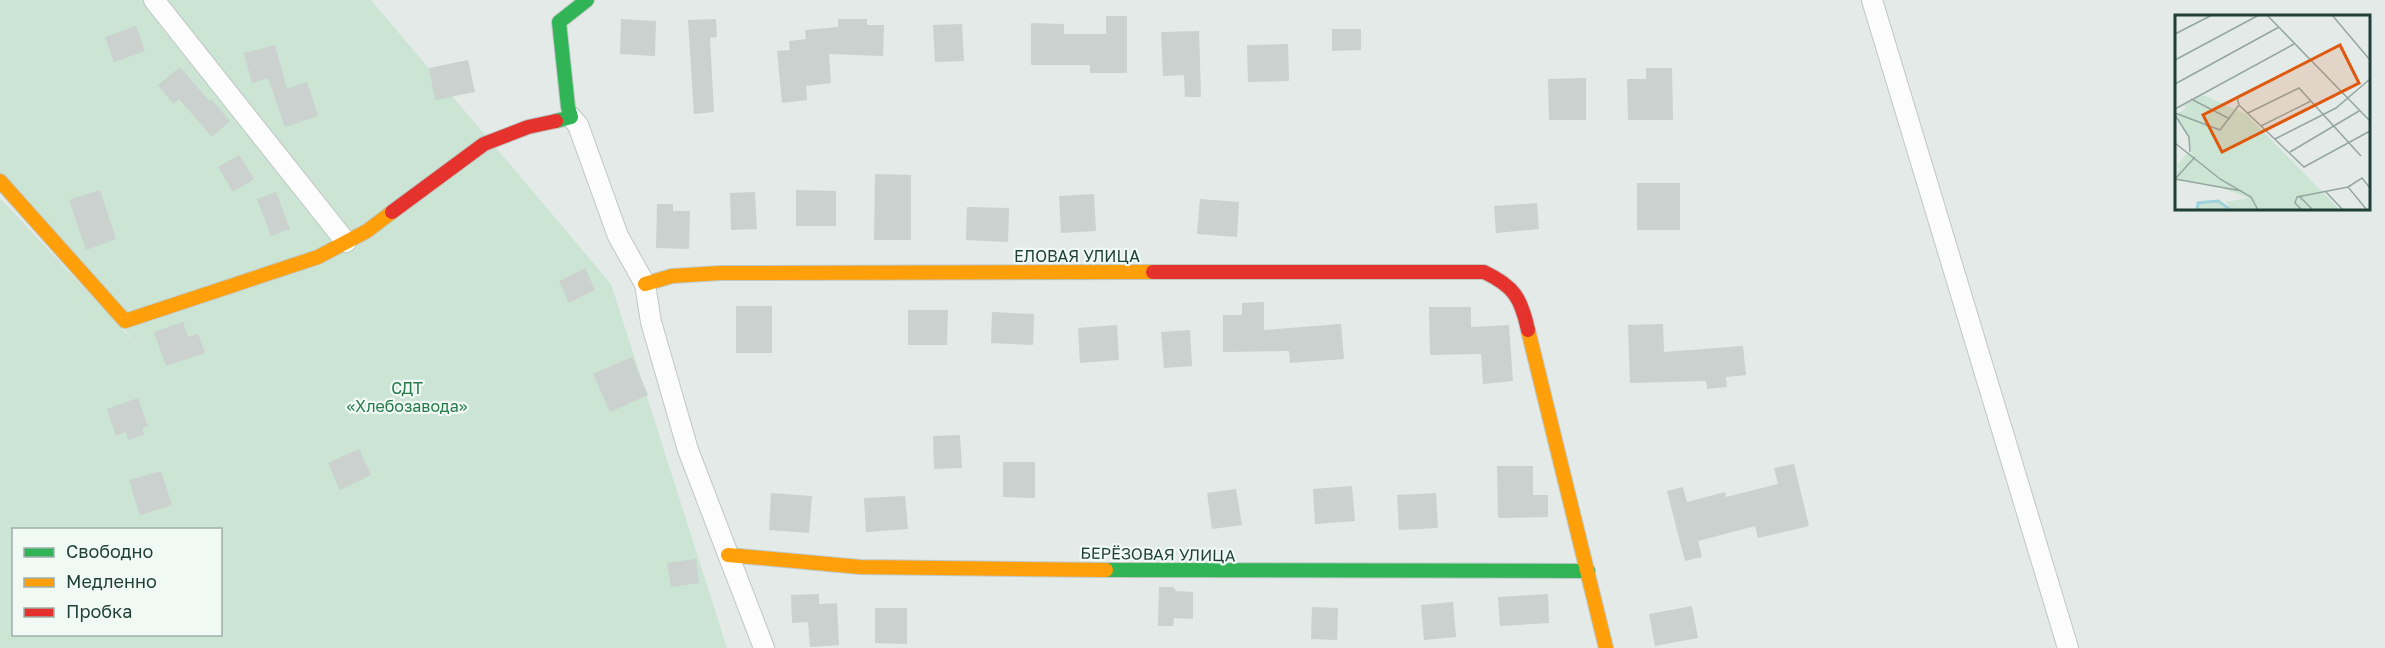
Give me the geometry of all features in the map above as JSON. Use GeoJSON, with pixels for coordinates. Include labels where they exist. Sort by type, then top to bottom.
{"type":"FeatureCollection","features":[{"type":"Feature","properties":{"kind":"street"},"geometry":{"type":"LineString","coordinates":[[154,0],[346,242]]}},
{"type":"Feature","properties":{"kind":"street"},"geometry":{"type":"LineString","coordinates":[[587,0],[559,22],[568,107],[571,117],[578,124],[618,236],[645,284],[651,322],[687,450],[764,648]]}},
{"type":"Feature","properties":{"kind":"street"},"geometry":{"type":"LineString","coordinates":[[1872,0],[2067,648]]}},
{"type":"Feature","properties":{"kind":"street"},"geometry":{"type":"LineString","coordinates":[[0,181],[125,321],[318,256],[367,231],[484,144],[528,127],[571,117]]}},
{"type":"Feature","properties":{"kind":"street","name":"ЕЛОВАЯ УЛИЦА"},"geometry":{"type":"LineString","coordinates":[[645,284],[672,276],[720,273],[1484,272],[1508,283],[1517,293],[1527,320],[1588,571]]}},
{"type":"Feature","properties":{"kind":"street","name":"БЕРЁЗОВАЯ УЛИЦА"},"geometry":{"type":"LineString","coordinates":[[728,555],[860,567],[1228,572],[1588,571]]}},
{"type":"Feature","properties":{"kind":"street"},"geometry":{"type":"LineString","coordinates":[[1588,571],[1606,648]]}},
{"type":"Feature","properties":{"kind":"green space","name":"СДТ «Хлебозавода»"},"geometry":{"type":"Polygon","coordinates":[[[0,0],[371,0],[611,284],[727,648],[0,648],[0,198],[140,348],[0,183],[0,0]]]}},
{"type":"Feature","properties":{"kind":"building"},"geometry":{"type":"Polygon","coordinates":[[[1106,16],[1127,16],[1127,73],[1090,73],[1090,65],[1031,65],[1031,23],[1064,24],[1064,34],[1106,34],[1106,16]]]}},
{"type":"Feature","properties":{"kind":"building"},"geometry":{"type":"Polygon","coordinates":[[[621,19],[656,21],[655,56],[620,54],[621,19]]]}},
{"type":"Feature","properties":{"kind":"building"},"geometry":{"type":"Polygon","coordinates":[[[716,19],[717,37],[710,38],[714,112],[694,114],[688,20],[716,19]]]}},
{"type":"Feature","properties":{"kind":"building"},"geometry":{"type":"Polygon","coordinates":[[[838,19],[867,19],[867,25],[884,25],[883,56],[829,54],[831,83],[806,86],[807,100],[782,103],[777,51],[790,50],[789,41],[806,39],[805,30],[838,27],[838,19]]]}},
{"type":"Feature","properties":{"kind":"building"},"geometry":{"type":"Polygon","coordinates":[[[962,24],[964,61],[935,62],[933,25],[962,24]]]}},
{"type":"Feature","properties":{"kind":"building"},"geometry":{"type":"Polygon","coordinates":[[[136,26],[145,51],[114,62],[105,37],[136,26]]]}},
{"type":"Feature","properties":{"kind":"building"},"geometry":{"type":"Polygon","coordinates":[[[1332,29],[1361,29],[1361,50],[1332,51],[1332,29]]]}},
{"type":"Feature","properties":{"kind":"building"},"geometry":{"type":"Polygon","coordinates":[[[1199,31],[1201,97],[1185,97],[1184,75],[1163,76],[1161,32],[1199,31]]]}},
{"type":"Feature","properties":{"kind":"building"},"geometry":{"type":"Polygon","coordinates":[[[1288,44],[1289,81],[1248,82],[1247,45],[1288,44]]]}},
{"type":"Feature","properties":{"kind":"building"},"geometry":{"type":"Polygon","coordinates":[[[275,45],[287,89],[307,82],[318,116],[285,127],[268,78],[252,83],[244,53],[275,45]]]}},
{"type":"Feature","properties":{"kind":"building"},"geometry":{"type":"Polygon","coordinates":[[[468,60],[475,92],[435,100],[429,68],[468,60]]]}},
{"type":"Feature","properties":{"kind":"building"},"geometry":{"type":"Polygon","coordinates":[[[180,67],[209,101],[211,99],[230,121],[212,137],[179,99],[173,104],[158,85],[180,67]]]}},
{"type":"Feature","properties":{"kind":"building"},"geometry":{"type":"Polygon","coordinates":[[[1646,68],[1672,68],[1673,120],[1628,120],[1627,79],[1646,79],[1646,68]]]}},
{"type":"Feature","properties":{"kind":"building"},"geometry":{"type":"Polygon","coordinates":[[[1586,78],[1586,120],[1549,120],[1548,79],[1586,78]]]}},
{"type":"Feature","properties":{"kind":"building"},"geometry":{"type":"Polygon","coordinates":[[[239,155],[254,179],[233,192],[218,167],[239,155]]]}},
{"type":"Feature","properties":{"kind":"building"},"geometry":{"type":"Polygon","coordinates":[[[875,174],[911,175],[911,240],[874,240],[875,174]]]}},
{"type":"Feature","properties":{"kind":"building"},"geometry":{"type":"Polygon","coordinates":[[[1637,183],[1680,183],[1680,230],[1637,230],[1637,183]]]}},
{"type":"Feature","properties":{"kind":"building"},"geometry":{"type":"Polygon","coordinates":[[[100,190],[116,239],[86,250],[69,200],[100,190]]]}},
{"type":"Feature","properties":{"kind":"building"},"geometry":{"type":"Polygon","coordinates":[[[796,190],[836,191],[836,226],[796,226],[796,190]]]}},
{"type":"Feature","properties":{"kind":"building"},"geometry":{"type":"Polygon","coordinates":[[[276,192],[290,229],[271,236],[257,199],[276,192]]]}},
{"type":"Feature","properties":{"kind":"building"},"geometry":{"type":"Polygon","coordinates":[[[755,192],[757,229],[731,230],[730,193],[755,192]]]}},
{"type":"Feature","properties":{"kind":"building"},"geometry":{"type":"Polygon","coordinates":[[[1094,194],[1096,231],[1061,233],[1059,196],[1094,194]]]}},
{"type":"Feature","properties":{"kind":"building"},"geometry":{"type":"Polygon","coordinates":[[[1200,199],[1239,202],[1237,237],[1197,234],[1200,199]]]}},
{"type":"Feature","properties":{"kind":"building"},"geometry":{"type":"Polygon","coordinates":[[[1537,203],[1539,229],[1496,233],[1494,206],[1537,203]]]}},
{"type":"Feature","properties":{"kind":"building"},"geometry":{"type":"Polygon","coordinates":[[[657,204],[673,204],[673,211],[690,211],[689,249],[656,248],[657,204]]]}},
{"type":"Feature","properties":{"kind":"building"},"geometry":{"type":"Polygon","coordinates":[[[967,207],[1009,208],[1008,242],[966,240],[967,207]]]}},
{"type":"Feature","properties":{"kind":"building"},"geometry":{"type":"Polygon","coordinates":[[[585,268],[595,290],[569,303],[559,281],[585,268]]]}},
{"type":"Feature","properties":{"kind":"building"},"geometry":{"type":"Polygon","coordinates":[[[1264,302],[1264,330],[1341,324],[1344,359],[1290,363],[1289,351],[1223,352],[1223,315],[1242,315],[1242,303],[1264,302]]]}},
{"type":"Feature","properties":{"kind":"building"},"geometry":{"type":"Polygon","coordinates":[[[736,306],[772,306],[772,353],[736,353],[736,306]]]}},
{"type":"Feature","properties":{"kind":"building"},"geometry":{"type":"Polygon","coordinates":[[[1429,307],[1471,307],[1471,327],[1509,325],[1513,381],[1483,384],[1481,354],[1430,355],[1429,307]]]}},
{"type":"Feature","properties":{"kind":"building"},"geometry":{"type":"Polygon","coordinates":[[[908,310],[948,310],[947,345],[908,345],[908,310]]]}},
{"type":"Feature","properties":{"kind":"building"},"geometry":{"type":"Polygon","coordinates":[[[992,312],[1034,314],[1033,345],[991,343],[992,312]]]}},
{"type":"Feature","properties":{"kind":"building"},"geometry":{"type":"Polygon","coordinates":[[[183,322],[188,337],[198,334],[205,353],[166,366],[154,332],[183,322]]]}},
{"type":"Feature","properties":{"kind":"building"},"geometry":{"type":"Polygon","coordinates":[[[1663,324],[1664,352],[1743,346],[1746,375],[1726,377],[1727,387],[1707,389],[1706,381],[1630,383],[1628,325],[1663,324]]]}},
{"type":"Feature","properties":{"kind":"building"},"geometry":{"type":"Polygon","coordinates":[[[1117,325],[1119,360],[1080,363],[1078,328],[1117,325]]]}},
{"type":"Feature","properties":{"kind":"building"},"geometry":{"type":"Polygon","coordinates":[[[1190,330],[1192,366],[1164,368],[1161,332],[1190,330]]]}},
{"type":"Feature","properties":{"kind":"building"},"geometry":{"type":"Polygon","coordinates":[[[632,357],[648,395],[610,412],[593,374],[632,357]]]}},
{"type":"Feature","properties":{"kind":"building"},"geometry":{"type":"Polygon","coordinates":[[[138,398],[148,426],[142,428],[144,435],[128,440],[126,432],[116,436],[107,409],[138,398]]]}},
{"type":"Feature","properties":{"kind":"building"},"geometry":{"type":"Polygon","coordinates":[[[960,435],[962,468],[934,469],[933,436],[960,435]]]}},
{"type":"Feature","properties":{"kind":"building"},"geometry":{"type":"Polygon","coordinates":[[[359,449],[371,475],[340,490],[328,463],[359,449]]]}},
{"type":"Feature","properties":{"kind":"building"},"geometry":{"type":"Polygon","coordinates":[[[1003,462],[1035,462],[1035,498],[1003,497],[1003,462]]]}},
{"type":"Feature","properties":{"kind":"building"},"geometry":{"type":"Polygon","coordinates":[[[1794,464],[1809,526],[1758,538],[1755,526],[1698,541],[1702,557],[1685,561],[1667,491],[1683,487],[1687,502],[1725,492],[1726,497],[1778,484],[1774,468],[1794,464]]]}},
{"type":"Feature","properties":{"kind":"building"},"geometry":{"type":"Polygon","coordinates":[[[1497,466],[1533,466],[1533,495],[1548,495],[1548,517],[1498,518],[1497,466]]]}},
{"type":"Feature","properties":{"kind":"building"},"geometry":{"type":"Polygon","coordinates":[[[161,471],[172,505],[140,515],[129,480],[161,471]]]}},
{"type":"Feature","properties":{"kind":"building"},"geometry":{"type":"Polygon","coordinates":[[[1352,486],[1355,521],[1315,524],[1313,489],[1352,486]]]}},
{"type":"Feature","properties":{"kind":"building"},"geometry":{"type":"Polygon","coordinates":[[[1236,489],[1242,525],[1212,529],[1207,493],[1236,489]]]}},
{"type":"Feature","properties":{"kind":"building"},"geometry":{"type":"Polygon","coordinates":[[[771,493],[812,496],[809,533],[769,530],[771,493]]]}},
{"type":"Feature","properties":{"kind":"building"},"geometry":{"type":"Polygon","coordinates":[[[1436,493],[1438,528],[1399,530],[1397,495],[1436,493]]]}},
{"type":"Feature","properties":{"kind":"building"},"geometry":{"type":"Polygon","coordinates":[[[905,496],[908,529],[866,532],[864,498],[905,496]]]}},
{"type":"Feature","properties":{"kind":"building"},"geometry":{"type":"Polygon","coordinates":[[[696,559],[699,583],[671,587],[667,563],[696,559]]]}},
{"type":"Feature","properties":{"kind":"building"},"geometry":{"type":"Polygon","coordinates":[[[1159,587],[1173,587],[1176,591],[1193,592],[1193,619],[1174,618],[1173,626],[1158,626],[1159,587]]]}},
{"type":"Feature","properties":{"kind":"building"},"geometry":{"type":"Polygon","coordinates":[[[819,594],[819,604],[837,603],[839,645],[810,647],[808,622],[792,623],[791,595],[819,594]]]}},
{"type":"Feature","properties":{"kind":"building"},"geometry":{"type":"Polygon","coordinates":[[[1548,594],[1549,623],[1500,626],[1498,597],[1548,594]]]}},
{"type":"Feature","properties":{"kind":"building"},"geometry":{"type":"Polygon","coordinates":[[[1453,602],[1456,637],[1424,640],[1421,605],[1453,602]]]}},
{"type":"Feature","properties":{"kind":"building"},"geometry":{"type":"Polygon","coordinates":[[[1692,606],[1698,638],[1655,646],[1649,614],[1692,606]]]}},
{"type":"Feature","properties":{"kind":"building"},"geometry":{"type":"Polygon","coordinates":[[[1312,607],[1338,608],[1337,640],[1311,639],[1312,607]]]}},
{"type":"Feature","properties":{"kind":"building"},"geometry":{"type":"Polygon","coordinates":[[[875,608],[907,608],[907,644],[875,643],[875,608]]]}},
{"type":"Feature","properties":{"kind":"traffic: fast"},"geometry":{"type":"LineString","coordinates":[[556,121],[571,117],[559,22],[587,0]]}},
{"type":"Feature","properties":{"kind":"traffic: fast"},"geometry":{"type":"LineString","coordinates":[[1106,570],[1588,571]]}},
{"type":"Feature","properties":{"kind":"traffic: slow"},"geometry":{"type":"LineString","coordinates":[[0,181],[125,321],[318,257],[367,231],[392,212]]}},
{"type":"Feature","properties":{"kind":"traffic: slow"},"geometry":{"type":"LineString","coordinates":[[645,284],[672,276],[720,273],[1153,272]]}},
{"type":"Feature","properties":{"kind":"traffic: slow"},"geometry":{"type":"LineString","coordinates":[[1528,330],[1606,648]]}},
{"type":"Feature","properties":{"kind":"traffic: slow"},"geometry":{"type":"LineString","coordinates":[[728,555],[860,567],[1106,570]]}},
{"type":"Feature","properties":{"kind":"traffic: jam"},"geometry":{"type":"LineString","coordinates":[[392,212],[484,144],[528,127],[556,121]]}},
{"type":"Feature","properties":{"kind":"traffic: jam"},"geometry":{"type":"LineString","coordinates":[[1153,272],[1484,272],[1503,282],[1515,294],[1528,330]]}}]}
